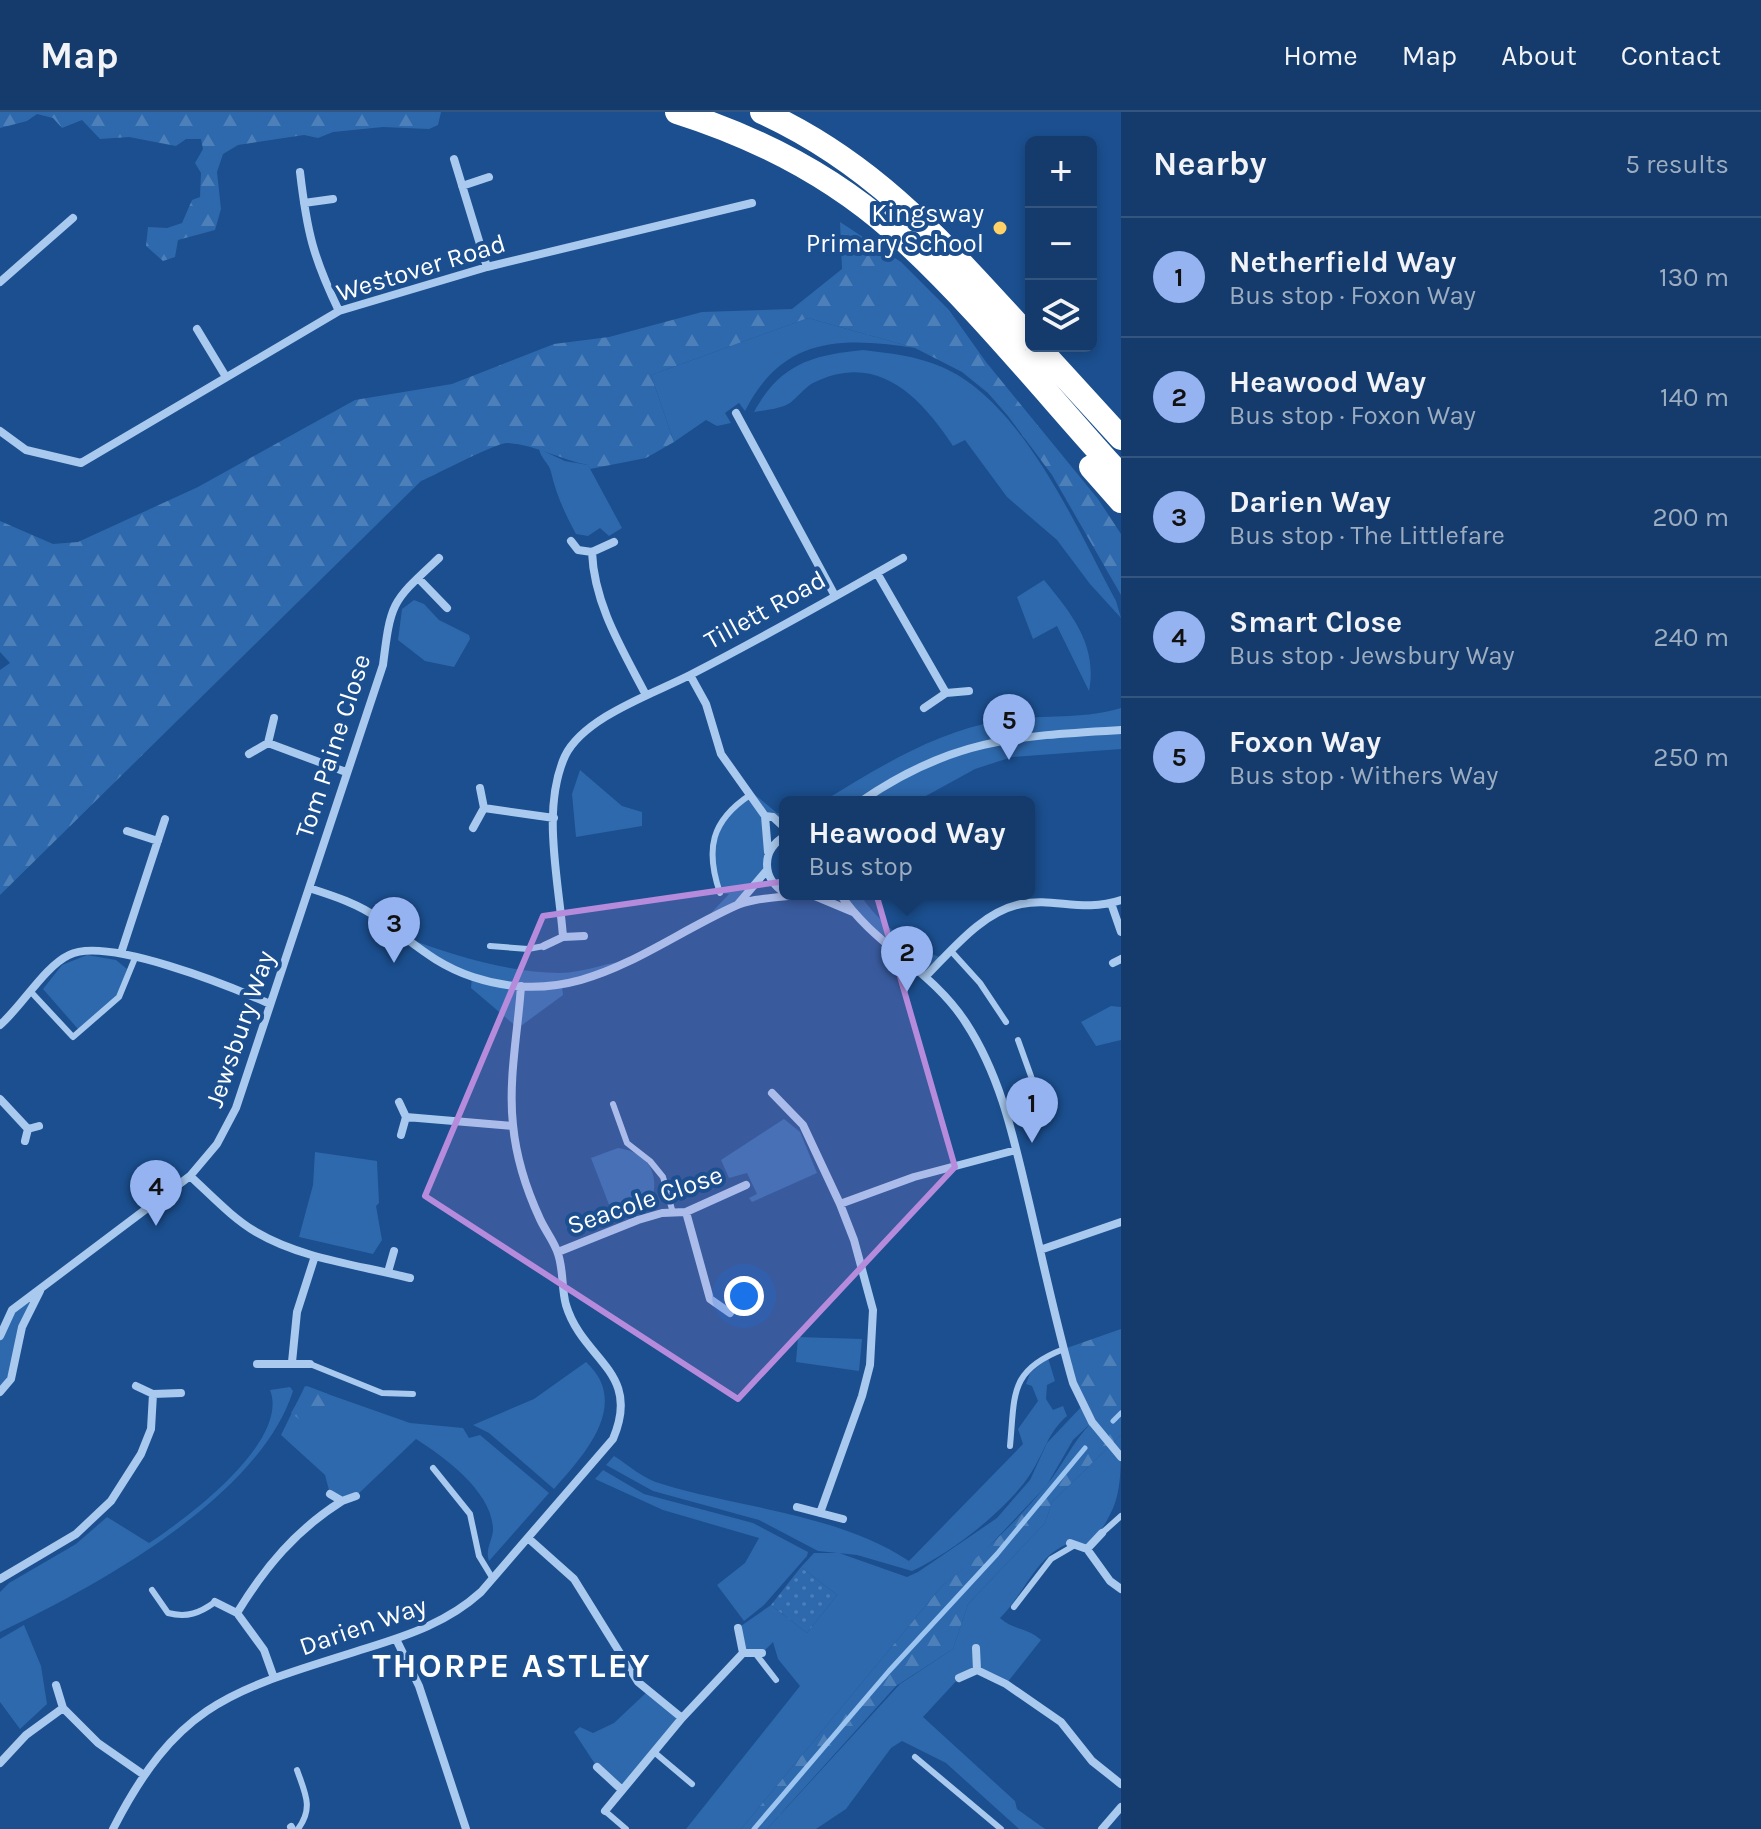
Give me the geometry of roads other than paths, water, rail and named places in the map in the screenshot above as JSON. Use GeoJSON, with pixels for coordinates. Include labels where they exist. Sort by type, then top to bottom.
{"type":"FeatureCollection","features":[{"type":"Feature","properties":{"kind":"highway"},"geometry":{"type":"LineString","coordinates":[[677,112],[777,152],[856,201],[903,240],[1121,476]]}},
{"type":"Feature","properties":{"kind":"highway"},"geometry":{"type":"LineString","coordinates":[[762,112],[813,138],[880,183],[933,230],[1025,332]]}},
{"type":"Feature","properties":{"kind":"highway"},"geometry":{"type":"LineString","coordinates":[[986,328],[1121,501]]}},
{"type":"Feature","properties":{"kind":"highway"},"geometry":{"type":"LineString","coordinates":[[1042,352],[1121,438]]}},
{"type":"Feature","properties":{"kind":"street"},"geometry":{"type":"LineString","coordinates":[[454,159],[487,267]]}},
{"type":"Feature","properties":{"kind":"street"},"geometry":{"type":"LineString","coordinates":[[300,172],[314,259],[339,311]]}},
{"type":"Feature","properties":{"kind":"street"},"geometry":{"type":"LineString","coordinates":[[462,186],[489,177]]}},
{"type":"Feature","properties":{"kind":"street"},"geometry":{"type":"LineString","coordinates":[[304,203],[333,199]]}},
{"type":"Feature","properties":{"kind":"street","name":"Westover Road"},"geometry":{"type":"LineString","coordinates":[[0,431],[26,450],[81,463],[339,311],[487,267],[752,203]]}},
{"type":"Feature","properties":{"kind":"street"},"geometry":{"type":"LineString","coordinates":[[0,282],[73,218]]}},
{"type":"Feature","properties":{"kind":"street"},"geometry":{"type":"LineString","coordinates":[[197,329],[226,377]]}},
{"type":"Feature","properties":{"kind":"street"},"geometry":{"type":"LineString","coordinates":[[736,413],[834,594]]}},
{"type":"Feature","properties":{"kind":"street"},"geometry":{"type":"LineString","coordinates":[[571,541],[578,550],[592,552],[614,542]]}},
{"type":"Feature","properties":{"kind":"street"},"geometry":{"type":"LineString","coordinates":[[592,552],[593,575],[608,621],[646,695]]}},
{"type":"Feature","properties":{"kind":"street","name":"Tom Paine Close"},"geometry":{"type":"LineString","coordinates":[[309,888],[383,665],[392,607],[439,558]]}},
{"type":"Feature","properties":{"kind":"street","name":"Tillett Road"},"geometry":{"type":"LineString","coordinates":[[563,937],[554,818],[556,784],[566,755],[580,736],[646,695],[690,675],[903,558]]}},
{"type":"Feature","properties":{"kind":"street"},"geometry":{"type":"LineString","coordinates":[[877,573],[946,693]]}},
{"type":"Feature","properties":{"kind":"street"},"geometry":{"type":"LineString","coordinates":[[418,578],[447,608]]}},
{"type":"Feature","properties":{"kind":"street"},"geometry":{"type":"LineString","coordinates":[[690,675],[706,704],[721,754],[765,816],[767,870],[772,882],[779,887]]}},
{"type":"Feature","properties":{"kind":"street"},"geometry":{"type":"LineString","coordinates":[[924,708],[946,693],[969,691]]}},
{"type":"Feature","properties":{"kind":"street"},"geometry":{"type":"LineString","coordinates":[[249,754],[268,743],[274,718]]}},
{"type":"Feature","properties":{"kind":"street"},"geometry":{"type":"LineString","coordinates":[[870,796],[915,768],[990,741],[1121,730]]}},
{"type":"Feature","properties":{"kind":"street"},"geometry":{"type":"LineString","coordinates":[[268,743],[346,772]]}},
{"type":"Feature","properties":{"kind":"street"},"geometry":{"type":"LineString","coordinates":[[473,828],[484,808],[480,788]]}},
{"type":"Feature","properties":{"kind":"street"},"geometry":{"type":"LineString","coordinates":[[484,808],[554,818]]}},
{"type":"Feature","properties":{"kind":"street"},"geometry":{"type":"LineString","coordinates":[[765,816],[773,817],[779,822]]}},
{"type":"Feature","properties":{"kind":"street"},"geometry":{"type":"LineString","coordinates":[[121,953],[165,819]]}},
{"type":"Feature","properties":{"kind":"street"},"geometry":{"type":"LineString","coordinates":[[127,831],[158,841]]}},
{"type":"Feature","properties":{"kind":"street"},"geometry":{"type":"LineString","coordinates":[[768,853],[779,842]]}},
{"type":"Feature","properties":{"kind":"street"},"geometry":{"type":"LineString","coordinates":[[738,905],[767,870]]}},
{"type":"Feature","properties":{"kind":"street"},"geometry":{"type":"LineString","coordinates":[[309,888],[350,902],[380,919],[431,960],[473,977],[521,986],[562,985],[611,971],[738,905],[779,896]]}},
{"type":"Feature","properties":{"kind":"street","name":"Jewsbury Way"},"geometry":{"type":"LineString","coordinates":[[0,1336],[12,1310],[31,1293],[40,1291],[190,1176],[217,1144],[236,1108],[309,888]]}},
{"type":"Feature","properties":{"kind":"street"},"geometry":{"type":"LineString","coordinates":[[823,900],[853,912]]}},
{"type":"Feature","properties":{"kind":"street"},"geometry":{"type":"LineString","coordinates":[[844,900],[853,912],[926,976],[967,1024],[995,1078],[1016,1150],[1073,1383],[1089,1416],[1121,1457]]}},
{"type":"Feature","properties":{"kind":"street"},"geometry":{"type":"LineString","coordinates":[[1020,900],[1021,904]]}},
{"type":"Feature","properties":{"kind":"street"},"geometry":{"type":"LineString","coordinates":[[926,976],[981,924],[1021,904],[1078,907],[1121,900]]}},
{"type":"Feature","properties":{"kind":"street"},"geometry":{"type":"LineString","coordinates":[[1111,903],[1121,932]]}},
{"type":"Feature","properties":{"kind":"street"},"geometry":{"type":"LineString","coordinates":[[544,946],[563,937],[584,936]]}},
{"type":"Feature","properties":{"kind":"street"},"geometry":{"type":"LineString","coordinates":[[0,1025],[32,993],[53,965],[70,954],[89,949],[121,953],[222,983],[270,1004]]}},
{"type":"Feature","properties":{"kind":"street","name":"Darien Way"},"geometry":{"type":"LineString","coordinates":[[113,1829],[144,1775],[174,1736],[195,1718],[239,1691],[396,1639],[448,1618],[493,1579],[613,1439],[622,1418],[613,1373],[582,1337],[566,1303],[558,1252],[529,1193],[513,1126],[513,1078],[521,986]]}},
{"type":"Feature","properties":{"kind":"street"},"geometry":{"type":"LineString","coordinates":[[772,1093],[803,1125],[814,1148],[840,1204],[868,1282],[873,1310],[873,1339],[862,1396],[820,1513]]}},
{"type":"Feature","properties":{"kind":"street"},"geometry":{"type":"LineString","coordinates":[[0,1099],[28,1129]]}},
{"type":"Feature","properties":{"kind":"street"},"geometry":{"type":"LineString","coordinates":[[399,1102],[406,1117],[401,1135]]}},
{"type":"Feature","properties":{"kind":"street"},"geometry":{"type":"LineString","coordinates":[[406,1117],[513,1126]]}},
{"type":"Feature","properties":{"kind":"street"},"geometry":{"type":"LineString","coordinates":[[28,1129],[39,1126]]}},
{"type":"Feature","properties":{"kind":"street"},"geometry":{"type":"LineString","coordinates":[[25,1141],[28,1129]]}},
{"type":"Feature","properties":{"kind":"street"},"geometry":{"type":"LineString","coordinates":[[840,1204],[914,1177],[1016,1150]]}},
{"type":"Feature","properties":{"kind":"street"},"geometry":{"type":"LineString","coordinates":[[190,1176],[254,1230],[315,1256],[410,1278]]}},
{"type":"Feature","properties":{"kind":"street","name":"Seacole Close"},"geometry":{"type":"LineString","coordinates":[[558,1252],[638,1220],[686,1212],[746,1185]]}},
{"type":"Feature","properties":{"kind":"street"},"geometry":{"type":"LineString","coordinates":[[686,1212],[710,1299],[730,1313]]}},
{"type":"Feature","properties":{"kind":"street"},"geometry":{"type":"LineString","coordinates":[[1040,1250],[1121,1222]]}},
{"type":"Feature","properties":{"kind":"street"},"geometry":{"type":"LineString","coordinates":[[388,1272],[394,1251]]}},
{"type":"Feature","properties":{"kind":"street"},"geometry":{"type":"LineString","coordinates":[[292,1362],[297,1312],[315,1256]]}},
{"type":"Feature","properties":{"kind":"street","name":"Jewsbury Way"},"geometry":{"type":"LineString","coordinates":[[0,1392],[11,1379],[22,1327],[40,1291]]}},
{"type":"Feature","properties":{"kind":"street"},"geometry":{"type":"LineString","coordinates":[[257,1364],[310,1364]]}},
{"type":"Feature","properties":{"kind":"street"},"geometry":{"type":"LineString","coordinates":[[136,1386],[153,1394],[181,1393]]}},
{"type":"Feature","properties":{"kind":"street"},"geometry":{"type":"LineString","coordinates":[[0,1579],[76,1534],[111,1501],[141,1454],[151,1429],[153,1394]]}},
{"type":"Feature","properties":{"kind":"street"},"geometry":{"type":"LineString","coordinates":[[330,1494],[342,1501]]}},
{"type":"Feature","properties":{"kind":"street"},"geometry":{"type":"LineString","coordinates":[[237,1613],[256,1580],[289,1541],[342,1501],[356,1496]]}},
{"type":"Feature","properties":{"kind":"street"},"geometry":{"type":"LineString","coordinates":[[797,1507],[843,1519]]}},
{"type":"Feature","properties":{"kind":"street"},"geometry":{"type":"LineString","coordinates":[[1087,1549],[1102,1533]]}},
{"type":"Feature","properties":{"kind":"street"},"geometry":{"type":"LineString","coordinates":[[528,1538],[574,1579],[638,1682],[682,1718]]}},
{"type":"Feature","properties":{"kind":"street"},"geometry":{"type":"LineString","coordinates":[[1073,1544],[1087,1549],[1110,1581],[1121,1589]]}},
{"type":"Feature","properties":{"kind":"street"},"geometry":{"type":"LineString","coordinates":[[215,1602],[237,1613],[264,1650],[274,1678]]}},
{"type":"Feature","properties":{"kind":"street"},"geometry":{"type":"LineString","coordinates":[[738,1628],[743,1653]]}},
{"type":"Feature","properties":{"kind":"street"},"geometry":{"type":"LineString","coordinates":[[396,1639],[419,1686],[466,1829]]}},
{"type":"Feature","properties":{"kind":"street"},"geometry":{"type":"LineString","coordinates":[[976,1648],[977,1670]]}},
{"type":"Feature","properties":{"kind":"street"},"geometry":{"type":"LineString","coordinates":[[605,1811],[682,1718],[743,1653],[759,1653]]}},
{"type":"Feature","properties":{"kind":"street"},"geometry":{"type":"LineString","coordinates":[[959,1678],[977,1670],[1006,1684],[1061,1722],[1092,1761],[1121,1784]]}},
{"type":"Feature","properties":{"kind":"street"},"geometry":{"type":"LineString","coordinates":[[56,1685],[63,1708],[98,1743],[144,1775]]}},
{"type":"Feature","properties":{"kind":"street"},"geometry":{"type":"LineString","coordinates":[[0,1763],[26,1735],[63,1708]]}},
{"type":"Feature","properties":{"kind":"street"},"geometry":{"type":"LineString","coordinates":[[597,1767],[622,1790]]}},
{"type":"Feature","properties":{"kind":"street"},"geometry":{"type":"LineString","coordinates":[[1102,1829],[1121,1807]]}},
{"type":"Feature","properties":{"kind":"lane"},"geometry":{"type":"LineString","coordinates":[[720,893],[711,865],[713,844],[720,823],[730,809],[750,795]]}},
{"type":"Feature","properties":{"kind":"lane"},"geometry":{"type":"LineString","coordinates":[[490,946],[528,949],[544,946]]}},
{"type":"Feature","properties":{"kind":"lane"},"geometry":{"type":"LineString","coordinates":[[951,951],[980,983],[1006,1022]]}},
{"type":"Feature","properties":{"kind":"lane"},"geometry":{"type":"LineString","coordinates":[[32,993],[73,1037],[119,997],[135,958]]}},
{"type":"Feature","properties":{"kind":"lane"},"geometry":{"type":"LineString","coordinates":[[1018,1040],[1041,1104]]}},
{"type":"Feature","properties":{"kind":"lane"},"geometry":{"type":"LineString","coordinates":[[1004,1106],[1038,1096]]}},
{"type":"Feature","properties":{"kind":"lane"},"geometry":{"type":"LineString","coordinates":[[613,1104],[627,1143],[650,1161],[663,1177],[673,1213]]}},
{"type":"Feature","properties":{"kind":"lane"},"geometry":{"type":"LineString","coordinates":[[1010,1446],[1014,1408],[1027,1368],[1034,1361],[1064,1349]]}},
{"type":"Feature","properties":{"kind":"lane"},"geometry":{"type":"LineString","coordinates":[[310,1364],[382,1393],[413,1394]]}},
{"type":"Feature","properties":{"kind":"lane"},"geometry":{"type":"LineString","coordinates":[[433,1468],[470,1514],[479,1556],[493,1579]]}},
{"type":"Feature","properties":{"kind":"lane"},"geometry":{"type":"LineString","coordinates":[[1102,1533],[1121,1516]]}},
{"type":"Feature","properties":{"kind":"lane"},"geometry":{"type":"LineString","coordinates":[[1014,1607],[1051,1559],[1073,1544]]}},
{"type":"Feature","properties":{"kind":"lane"},"geometry":{"type":"LineString","coordinates":[[152,1590],[168,1613],[178,1616],[200,1613],[215,1602]]}},
{"type":"Feature","properties":{"kind":"lane"},"geometry":{"type":"LineString","coordinates":[[759,1653],[776,1680]]}},
{"type":"Feature","properties":{"kind":"lane"},"geometry":{"type":"LineString","coordinates":[[654,1752],[692,1784]]}},
{"type":"Feature","properties":{"kind":"lane"},"geometry":{"type":"LineString","coordinates":[[915,1757],[1001,1829]]}},
{"type":"Feature","properties":{"kind":"lane"},"geometry":{"type":"LineString","coordinates":[[294,1828],[308,1815],[309,1804],[297,1770]]}},
{"type":"Feature","properties":{"kind":"lane"},"geometry":{"type":"LineString","coordinates":[[605,1811],[626,1829]]}},
{"type":"Feature","properties":{"kind":"waterway"},"geometry":{"type":"LineString","coordinates":[[1113,1421],[1121,1413]]}},
{"type":"Feature","properties":{"kind":"waterway"},"geometry":{"type":"LineString","coordinates":[[754,1829],[889,1671],[997,1554],[1085,1448]]}},
{"type":"Feature","properties":{"kind":"place","name":"Kingsway Primary School"},"geometry":{"type":"Point","coordinates":[1000,228]}},
{"type":"Feature","properties":{"kind":"place","name":"Foxon Way"},"geometry":{"type":"Point","coordinates":[1009,760]}},
{"type":"Feature","properties":{"kind":"place","name":"Darien Way"},"geometry":{"type":"Point","coordinates":[394,963]}},
{"type":"Feature","properties":{"kind":"place","name":"Heawood Way"},"geometry":{"type":"Point","coordinates":[907,992]}},
{"type":"Feature","properties":{"kind":"place","name":"Netherfield Way"},"geometry":{"type":"Point","coordinates":[1032,1143]}},
{"type":"Feature","properties":{"kind":"place","name":"Smart Close"},"geometry":{"type":"Point","coordinates":[156,1226]}},
{"type":"Feature","properties":{"kind":"district","name":"THORPE ASTLEY"},"geometry":{"type":"Point","coordinates":[512,1666]}}]}
